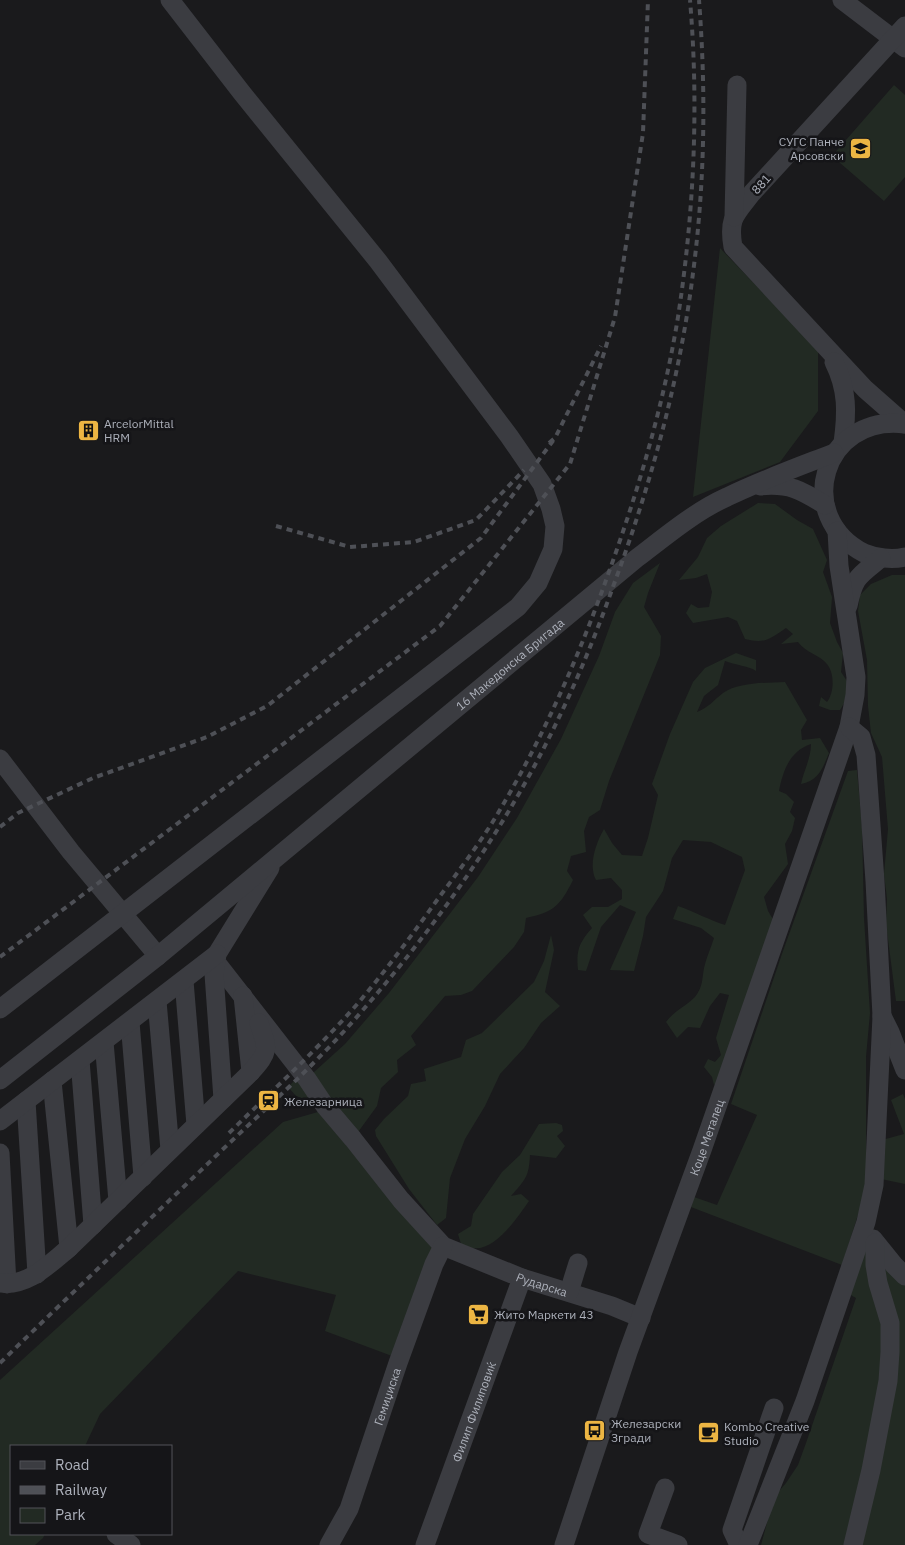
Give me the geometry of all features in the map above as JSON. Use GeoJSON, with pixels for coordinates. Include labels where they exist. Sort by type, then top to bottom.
{"type":"FeatureCollection","features":[{"type":"Feature","properties":{"kind":"street"},"geometry":{"type":"LineString","coordinates":[[0,1009],[518,607],[538,583],[553,550],[555,526],[542,484],[509,436],[378,261],[242,93],[170,0]]}},
{"type":"Feature","properties":{"kind":"street"},"geometry":{"type":"LineString","coordinates":[[842,0],[901,38]]}},
{"type":"Feature","properties":{"kind":"street","name":"881"},"geometry":{"type":"LineString","coordinates":[[734,217],[752,193],[901,38]]}},
{"type":"Feature","properties":{"kind":"street"},"geometry":{"type":"LineString","coordinates":[[737,85],[734,217],[730,231],[733,247],[865,389],[905,424]]}},
{"type":"Feature","properties":{"kind":"street"},"geometry":{"type":"LineString","coordinates":[[828,349],[838,369],[846,396],[847,416],[839,448],[829,464],[826,474],[824,489],[825,505],[837,531],[856,549],[868,555],[882,558],[905,557]]}},
{"type":"Feature","properties":{"kind":"street","name":"16 Македонска Бригада"},"geometry":{"type":"LineString","coordinates":[[0,1080],[158,956],[278,854],[637,558],[684,523],[725,497],[839,448],[862,430],[883,424],[905,424]]}},
{"type":"Feature","properties":{"kind":"street","name":"16 Македонска Бригада"},"geometry":{"type":"LineString","coordinates":[[749,487],[778,484],[799,489],[825,505]]}},
{"type":"Feature","properties":{"kind":"street","name":"Коце Металец"},"geometry":{"type":"LineString","coordinates":[[564,1545],[609,1406],[717,1109],[849,727],[855,695],[856,677],[839,566],[837,531]]}},
{"type":"Feature","properties":{"kind":"street","name":"Коце Металец"},"geometry":{"type":"LineString","coordinates":[[846,614],[854,582],[862,573],[882,558]]}},
{"type":"Feature","properties":{"kind":"street"},"geometry":{"type":"LineString","coordinates":[[849,727],[860,736],[866,755],[875,881],[892,1028],[905,1070]]}},
{"type":"Feature","properties":{"kind":"street"},"geometry":{"type":"LineString","coordinates":[[0,759],[71,852],[158,956]]}},
{"type":"Feature","properties":{"kind":"street"},"geometry":{"type":"LineString","coordinates":[[0,1121],[216,958],[278,854]]}},
{"type":"Feature","properties":{"kind":"street"},"geometry":{"type":"LineString","coordinates":[[216,958],[307,1078],[325,1106],[401,1200],[443,1246]]}},
{"type":"Feature","properties":{"kind":"street"},"geometry":{"type":"LineString","coordinates":[[216,958],[214,974],[223,1099]]}},
{"type":"Feature","properties":{"kind":"street"},"geometry":{"type":"LineString","coordinates":[[184,981],[196,1125]]}},
{"type":"Feature","properties":{"kind":"street"},"geometry":{"type":"LineString","coordinates":[[243,996],[251,1072]]}},
{"type":"Feature","properties":{"kind":"street"},"geometry":{"type":"LineString","coordinates":[[157,1001],[170,1150]]}},
{"type":"Feature","properties":{"kind":"street"},"geometry":{"type":"LineString","coordinates":[[0,1153],[3,1284],[19,1282],[37,1274],[69,1248],[251,1072],[264,1058],[266,1050],[256,1012]]}},
{"type":"Feature","properties":{"kind":"street"},"geometry":{"type":"LineString","coordinates":[[130,1022],[143,1177]]}},
{"type":"Feature","properties":{"kind":"street"},"geometry":{"type":"LineString","coordinates":[[748,1545],[805,1401],[866,1222],[874,1185],[892,1028]]}},
{"type":"Feature","properties":{"kind":"street"},"geometry":{"type":"LineString","coordinates":[[104,1042],[118,1201]]}},
{"type":"Feature","properties":{"kind":"street"},"geometry":{"type":"LineString","coordinates":[[80,1060],[93,1225]]}},
{"type":"Feature","properties":{"kind":"street"},"geometry":{"type":"LineString","coordinates":[[52,1081],[69,1248]]}},
{"type":"Feature","properties":{"kind":"street"},"geometry":{"type":"LineString","coordinates":[[26,1101],[37,1274]]}},
{"type":"Feature","properties":{"kind":"street"},"geometry":{"type":"LineString","coordinates":[[866,1222],[875,1243],[905,1276]]}},
{"type":"Feature","properties":{"kind":"street"},"geometry":{"type":"LineString","coordinates":[[853,1545],[871,1470],[888,1381],[890,1323],[878,1284],[875,1265],[875,1243]]}},
{"type":"Feature","properties":{"kind":"street","name":"Рударска"},"geometry":{"type":"LineString","coordinates":[[443,1246],[522,1278],[612,1306],[641,1318]]}},
{"type":"Feature","properties":{"kind":"street","name":"Гемиџиска"},"geometry":{"type":"LineString","coordinates":[[329,1545],[348,1509],[434,1264],[443,1246]]}},
{"type":"Feature","properties":{"kind":"street"},"geometry":{"type":"LineString","coordinates":[[569,1292],[578,1263]]}},
{"type":"Feature","properties":{"kind":"street","name":"Филип Филиповиќ"},"geometry":{"type":"LineString","coordinates":[[425,1545],[522,1278]]}},
{"type":"Feature","properties":{"kind":"street"},"geometry":{"type":"LineString","coordinates":[[739,1545],[732,1530],[774,1408]]}},
{"type":"Feature","properties":{"kind":"street"},"geometry":{"type":"LineString","coordinates":[[665,1488],[648,1534],[678,1545]]}},
{"type":"Feature","properties":{"kind":"street"},"geometry":{"type":"LineString","coordinates":[[117,1535],[131,1545]]}},
{"type":"Feature","properties":{"kind":"green space"},"geometry":{"type":"Polygon","coordinates":[[[894,85],[905,95],[905,177],[884,201],[832,156],[894,85]]]}},
{"type":"Feature","properties":{"kind":"green space"},"geometry":{"type":"Polygon","coordinates":[[[720,248],[818,350],[818,411],[780,462],[693,497],[720,248]]]}},
{"type":"Feature","properties":{"kind":"green space"},"geometry":{"type":"Polygon","coordinates":[[[758,503],[775,504],[813,529],[827,560],[823,572],[832,597],[830,623],[843,653],[841,672],[849,684],[846,700],[840,710],[830,710],[819,706],[821,697],[827,702],[831,694],[833,683],[830,668],[824,661],[805,649],[798,642],[781,644],[793,634],[786,628],[767,640],[758,641],[745,639],[737,621],[728,617],[693,623],[686,613],[691,604],[698,608],[709,607],[712,592],[707,574],[696,578],[679,580],[698,557],[707,538],[721,526],[758,503]]]}},
{"type":"Feature","properties":{"kind":"green space"},"geometry":{"type":"Polygon","coordinates":[[[660,563],[644,607],[661,636],[660,655],[609,781],[600,810],[589,817],[584,831],[586,852],[571,856],[567,871],[573,880],[560,902],[550,910],[526,918],[524,932],[514,947],[472,991],[461,995],[445,996],[411,1036],[416,1045],[397,1060],[398,1072],[381,1088],[377,1106],[353,1139],[325,1106],[296,1096],[288,1087],[298,1077],[303,1082],[345,1044],[389,993],[478,877],[517,818],[561,739],[599,656],[615,612],[633,583],[660,563]]]}},
{"type":"Feature","properties":{"kind":"green space"},"geometry":{"type":"Polygon","coordinates":[[[892,575],[905,575],[905,1001],[896,1001],[886,924],[887,899],[884,874],[888,829],[882,757],[871,733],[868,706],[867,660],[858,611],[860,595],[871,584],[892,575]]]}},
{"type":"Feature","properties":{"kind":"green space"},"geometry":{"type":"Polygon","coordinates":[[[736,653],[756,660],[756,671],[725,661],[718,685],[704,696],[697,712],[708,706],[729,689],[753,684],[785,682],[807,720],[801,730],[802,740],[820,738],[829,753],[820,773],[807,782],[801,784],[809,759],[811,744],[798,751],[785,769],[779,791],[786,794],[794,802],[790,812],[795,818],[792,831],[785,844],[788,864],[764,897],[768,911],[774,921],[723,1076],[714,1085],[712,1077],[704,1067],[708,1059],[715,1062],[721,1055],[716,1038],[729,995],[720,993],[710,1006],[700,1028],[688,1027],[677,1038],[666,1022],[698,993],[702,983],[706,960],[714,938],[701,928],[673,919],[678,906],[725,925],[745,870],[742,857],[711,842],[683,840],[672,858],[663,891],[646,917],[634,971],[610,970],[636,912],[620,905],[601,927],[586,971],[578,970],[578,952],[581,943],[592,928],[583,915],[592,907],[608,907],[622,899],[622,890],[611,878],[596,880],[594,874],[594,854],[604,829],[622,855],[642,856],[658,795],[652,784],[670,734],[693,682],[705,668],[736,653]]]}},
{"type":"Feature","properties":{"kind":"green space"},"geometry":{"type":"Polygon","coordinates":[[[857,770],[862,827],[864,918],[870,1013],[866,1057],[866,1190],[842,1265],[691,1207],[694,1197],[717,1205],[757,1115],[731,1104],[783,951],[848,771],[857,770]]]}},
{"type":"Feature","properties":{"kind":"green space"},"geometry":{"type":"Polygon","coordinates":[[[551,935],[554,950],[545,992],[560,1006],[541,1023],[524,1048],[500,1074],[485,1106],[465,1139],[450,1178],[446,1218],[437,1225],[409,1189],[376,1136],[375,1130],[408,1096],[411,1084],[426,1081],[424,1069],[461,1057],[466,1040],[482,1033],[534,982],[544,961],[551,935]]]}},
{"type":"Feature","properties":{"kind":"green space"},"geometry":{"type":"Polygon","coordinates":[[[903,1094],[905,1099],[905,1184],[881,1179],[882,1140],[904,1134],[891,1100],[903,1094]]]}},
{"type":"Feature","properties":{"kind":"green space"},"geometry":{"type":"Polygon","coordinates":[[[318,1112],[433,1247],[392,1356],[325,1331],[336,1295],[238,1271],[100,1414],[85,1445],[10,1445],[10,1535],[44,1535],[35,1545],[0,1545],[0,1380],[283,1122],[318,1112]]]}},
{"type":"Feature","properties":{"kind":"green space"},"geometry":{"type":"Polygon","coordinates":[[[556,1123],[562,1125],[563,1131],[557,1136],[565,1146],[556,1158],[530,1155],[529,1168],[525,1178],[511,1196],[521,1194],[529,1201],[512,1224],[489,1245],[481,1248],[472,1248],[461,1244],[458,1234],[471,1226],[473,1214],[502,1172],[520,1155],[539,1124],[556,1123]]]}},
{"type":"Feature","properties":{"kind":"green space"},"geometry":{"type":"Polygon","coordinates":[[[864,1241],[905,1281],[905,1545],[761,1545],[774,1497],[798,1465],[856,1298],[849,1294],[864,1241]]]}},
{"type":"Feature","properties":{"kind":"railway"},"geometry":{"type":"LineString","coordinates":[[0,957],[440,626],[570,464],[615,317],[643,133],[648,0]]}},
{"type":"Feature","properties":{"kind":"railway"},"geometry":{"type":"LineString","coordinates":[[229,1133],[344,1019],[401,950],[492,823],[543,731],[572,667],[598,602],[641,476],[666,381],[678,317],[688,238],[693,159],[694,80],[690,0]]}},
{"type":"Feature","properties":{"kind":"railway"},"geometry":{"type":"LineString","coordinates":[[0,1363],[301,1076],[373,999],[422,938],[468,874],[511,808],[542,751],[565,705],[605,608],[640,508],[672,391],[693,273],[700,205],[703,68],[699,0]]}},
{"type":"Feature","properties":{"kind":"railway"},"geometry":{"type":"LineString","coordinates":[[549,443],[555,438],[601,346]]}},
{"type":"Feature","properties":{"kind":"railway"},"geometry":{"type":"LineString","coordinates":[[0,827],[18,813],[93,778],[207,737],[267,706],[481,538],[555,438]]}},
{"type":"Feature","properties":{"kind":"railway"},"geometry":{"type":"LineString","coordinates":[[276,526],[350,547],[414,542],[476,520],[524,470]]}},
{"type":"Feature","properties":{"kind":"place","name":"СУГС Панче Арсовски"},"geometry":{"type":"Point","coordinates":[860,148]}},
{"type":"Feature","properties":{"kind":"place","name":"ArcelorMittal HRM"},"geometry":{"type":"Point","coordinates":[88,430]}},
{"type":"Feature","properties":{"kind":"place","name":"Железарница"},"geometry":{"type":"Point","coordinates":[268,1101]}},
{"type":"Feature","properties":{"kind":"place","name":"Жито Маркети 43"},"geometry":{"type":"Point","coordinates":[478,1314]}},
{"type":"Feature","properties":{"kind":"place","name":"Железарски Згради"},"geometry":{"type":"Point","coordinates":[595,1430]}},
{"type":"Feature","properties":{"kind":"place","name":"Kombo Creative Studio"},"geometry":{"type":"Point","coordinates":[708,1433]}}]}
